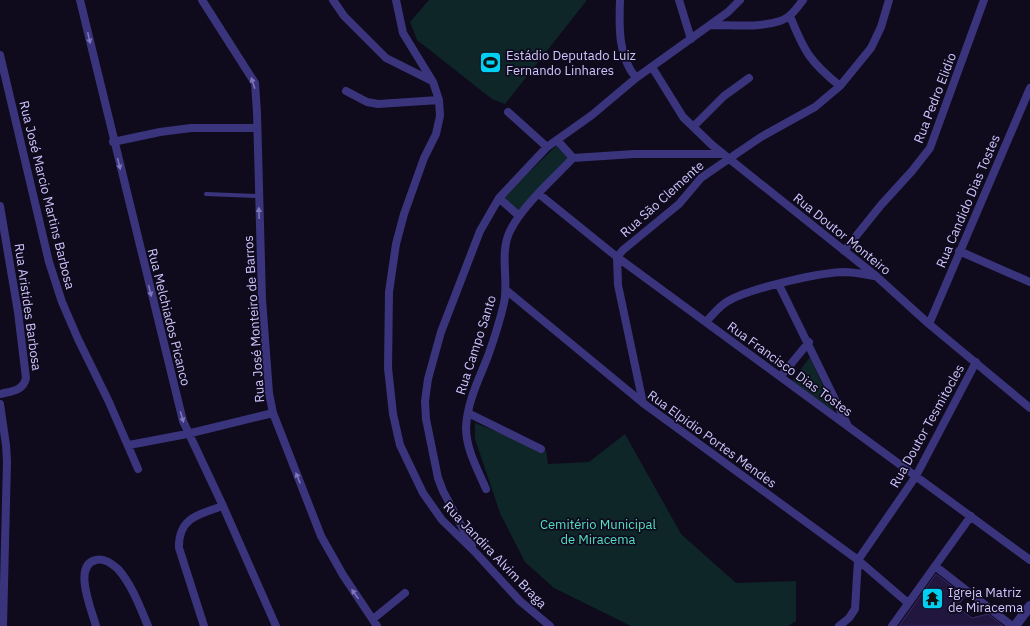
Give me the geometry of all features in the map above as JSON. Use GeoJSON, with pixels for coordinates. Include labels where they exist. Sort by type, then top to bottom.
{"type":"FeatureCollection","features":[{"type":"Feature","properties":{"kind":"street","name":"Rua Melchiados Picanco"},"geometry":{"type":"LineString","coordinates":[[80,0],[166,356],[187,434],[223,506],[276,626]]}},
{"type":"Feature","properties":{"kind":"street","name":"Rua José Monteiro de Barros"},"geometry":{"type":"LineString","coordinates":[[202,0],[254,83],[257,128],[263,313],[269,393],[273,413],[321,536],[343,576],[375,623]]}},
{"type":"Feature","properties":{"kind":"street"},"geometry":{"type":"LineString","coordinates":[[333,0],[344,16],[386,58],[433,82]]}},
{"type":"Feature","properties":{"kind":"street","name":"Rua Jandira Alvim Braga"},"geometry":{"type":"LineString","coordinates":[[396,0],[403,33],[433,82],[440,100],[440,116],[436,134],[411,192],[396,244],[389,292],[388,368],[393,414],[400,445],[423,493],[442,520],[476,553],[520,601],[550,626]]}},
{"type":"Feature","properties":{"kind":"street"},"geometry":{"type":"LineString","coordinates":[[620,0],[622,49],[629,70],[636,78]]}},
{"type":"Feature","properties":{"kind":"street"},"geometry":{"type":"LineString","coordinates":[[680,0],[691,39]]}},
{"type":"Feature","properties":{"kind":"street"},"geometry":{"type":"LineString","coordinates":[[476,553],[443,492],[438,478],[426,419],[425,401],[428,379],[441,332],[471,252],[490,211],[499,198],[547,147],[592,115],[636,78],[711,25],[728,12],[740,0]]}},
{"type":"Feature","properties":{"kind":"street"},"geometry":{"type":"LineString","coordinates":[[711,25],[769,23],[781,21],[790,16],[803,0]]}},
{"type":"Feature","properties":{"kind":"street","name":"Rua São Clemente"},"geometry":{"type":"LineString","coordinates":[[617,257],[623,250],[679,204],[701,178],[761,137],[815,107],[840,86],[871,48],[881,26],[889,0]]}},
{"type":"Feature","properties":{"kind":"street","name":"Rua Pedro Elidio"},"geometry":{"type":"LineString","coordinates":[[844,251],[930,148],[984,0]]}},
{"type":"Feature","properties":{"kind":"street"},"geometry":{"type":"LineString","coordinates":[[790,16],[804,50],[823,73],[840,86]]}},
{"type":"Feature","properties":{"kind":"street","name":"Rua José Marcio Martins Barbosa"},"geometry":{"type":"LineString","coordinates":[[0,55],[49,262],[62,302],[129,445],[138,469]]}},
{"type":"Feature","properties":{"kind":"street","name":"Rua Doutor Monteiro"},"geometry":{"type":"LineString","coordinates":[[652,68],[683,117],[722,154],[876,276],[929,324],[1030,408]]}},
{"type":"Feature","properties":{"kind":"street"},"geometry":{"type":"LineString","coordinates":[[693,127],[724,96],[749,78]]}},
{"type":"Feature","properties":{"kind":"street","name":"Rua Candido Dias Tostes"},"geometry":{"type":"LineString","coordinates":[[929,324],[1030,88]]}},
{"type":"Feature","properties":{"kind":"street"},"geometry":{"type":"LineString","coordinates":[[346,91],[367,102],[378,104],[440,100]]}},
{"type":"Feature","properties":{"kind":"street"},"geometry":{"type":"LineString","coordinates":[[508,112],[547,147]]}},
{"type":"Feature","properties":{"kind":"street"},"geometry":{"type":"LineString","coordinates":[[114,142],[160,132],[191,128],[257,128]]}},
{"type":"Feature","properties":{"kind":"street"},"geometry":{"type":"LineString","coordinates":[[557,140],[573,158],[634,154],[722,154]]}},
{"type":"Feature","properties":{"kind":"street","name":"Rua Campo Santo"},"geometry":{"type":"LineString","coordinates":[[486,489],[469,446],[466,429],[474,387],[488,356],[501,316],[506,290],[504,274],[506,246],[509,233],[518,215],[573,158]]}},
{"type":"Feature","properties":{"kind":"street","name":"Rua Francisco Dias Tostes"},"geometry":{"type":"LineString","coordinates":[[539,194],[617,257],[1030,560]]}},
{"type":"Feature","properties":{"kind":"street"},"geometry":{"type":"LineString","coordinates":[[499,198],[518,215]]}},
{"type":"Feature","properties":{"kind":"street","name":"Rua Aristides Barbosa"},"geometry":{"type":"LineString","coordinates":[[0,206],[18,312],[26,378],[21,389],[0,394]]}},
{"type":"Feature","properties":{"kind":"street"},"geometry":{"type":"LineString","coordinates":[[959,252],[1030,282]]}},
{"type":"Feature","properties":{"kind":"street"},"geometry":{"type":"LineString","coordinates":[[617,257],[618,285],[643,403]]}},
{"type":"Feature","properties":{"kind":"street"},"geometry":{"type":"LineString","coordinates":[[706,322],[724,303],[736,296],[829,273],[851,272],[876,276]]}},
{"type":"Feature","properties":{"kind":"street"},"geometry":{"type":"LineString","coordinates":[[779,285],[809,342],[849,426]]}},
{"type":"Feature","properties":{"kind":"street","name":"Rua Elpidio Portes Mendes"},"geometry":{"type":"LineString","coordinates":[[506,290],[643,403],[858,560],[908,603]]}},
{"type":"Feature","properties":{"kind":"street"},"geometry":{"type":"LineString","coordinates":[[781,376],[809,342]]}},
{"type":"Feature","properties":{"kind":"street","name":"Rua Doutor Tesmitocles"},"geometry":{"type":"LineString","coordinates":[[858,560],[916,476],[976,362]]}},
{"type":"Feature","properties":{"kind":"street"},"geometry":{"type":"LineString","coordinates":[[0,404],[7,461],[3,626]]}},
{"type":"Feature","properties":{"kind":"street"},"geometry":{"type":"LineString","coordinates":[[129,445],[187,434],[273,413]]}},
{"type":"Feature","properties":{"kind":"street"},"geometry":{"type":"LineString","coordinates":[[468,413],[541,448]]}},
{"type":"Feature","properties":{"kind":"street"},"geometry":{"type":"LineString","coordinates":[[204,626],[179,548],[179,537],[182,527],[189,520],[223,506]]}},
{"type":"Feature","properties":{"kind":"street"},"geometry":{"type":"LineString","coordinates":[[892,626],[971,516]]}},
{"type":"Feature","properties":{"kind":"street"},"geometry":{"type":"LineString","coordinates":[[96,626],[84,585],[84,576],[86,567],[92,561],[100,559],[108,562],[125,579],[138,602],[148,626]]}},
{"type":"Feature","properties":{"kind":"street"},"geometry":{"type":"LineString","coordinates":[[839,626],[850,618],[855,610],[858,560]]}},
{"type":"Feature","properties":{"kind":"street"},"geometry":{"type":"LineString","coordinates":[[935,566],[1012,626]]}},
{"type":"Feature","properties":{"kind":"street"},"geometry":{"type":"LineString","coordinates":[[375,623],[405,593]]}},
{"type":"Feature","properties":{"kind":"street"},"geometry":{"type":"LineString","coordinates":[[1015,626],[1030,606]]}},
{"type":"Feature","properties":{"kind":"lane"},"geometry":{"type":"LineString","coordinates":[[206,194],[259,196]]}},
{"type":"Feature","properties":{"kind":"green space","name":"Estádio Deputado Luiz Fernando Linhares"},"geometry":{"type":"Polygon","coordinates":[[[429,0],[587,0],[505,104],[492,99],[417,40],[410,22],[429,0]]]}},
{"type":"Feature","properties":{"kind":"green space"},"geometry":{"type":"Polygon","coordinates":[[[557,145],[571,162],[519,213],[502,199],[557,145]]]}},
{"type":"Feature","properties":{"kind":"green space"},"geometry":{"type":"Polygon","coordinates":[[[810,357],[834,411],[792,381],[810,357]]]}},
{"type":"Feature","properties":{"kind":"green space","name":"Cemitério Municipal de Miracema"},"geometry":{"type":"Polygon","coordinates":[[[475,423],[546,451],[548,464],[589,462],[625,434],[681,534],[736,583],[796,581],[796,621],[788,626],[631,626],[554,588],[525,562],[500,513],[475,439],[475,423]]]}},
{"type":"Feature","properties":{"kind":"building","name":"Igreja Matriz de Miracema"},"geometry":{"type":"Polygon","coordinates":[[[936,574],[965,596],[957,607],[972,618],[988,614],[1003,626],[899,626],[936,574]]]}},
{"type":"Feature","properties":{"kind":"place","name":"Estádio Deputado Luiz Fernando Linhares"},"geometry":{"type":"Point","coordinates":[491,62]}},
{"type":"Feature","properties":{"kind":"place","name":"Igreja Matriz de Miracema"},"geometry":{"type":"Point","coordinates":[932,599]}}]}
